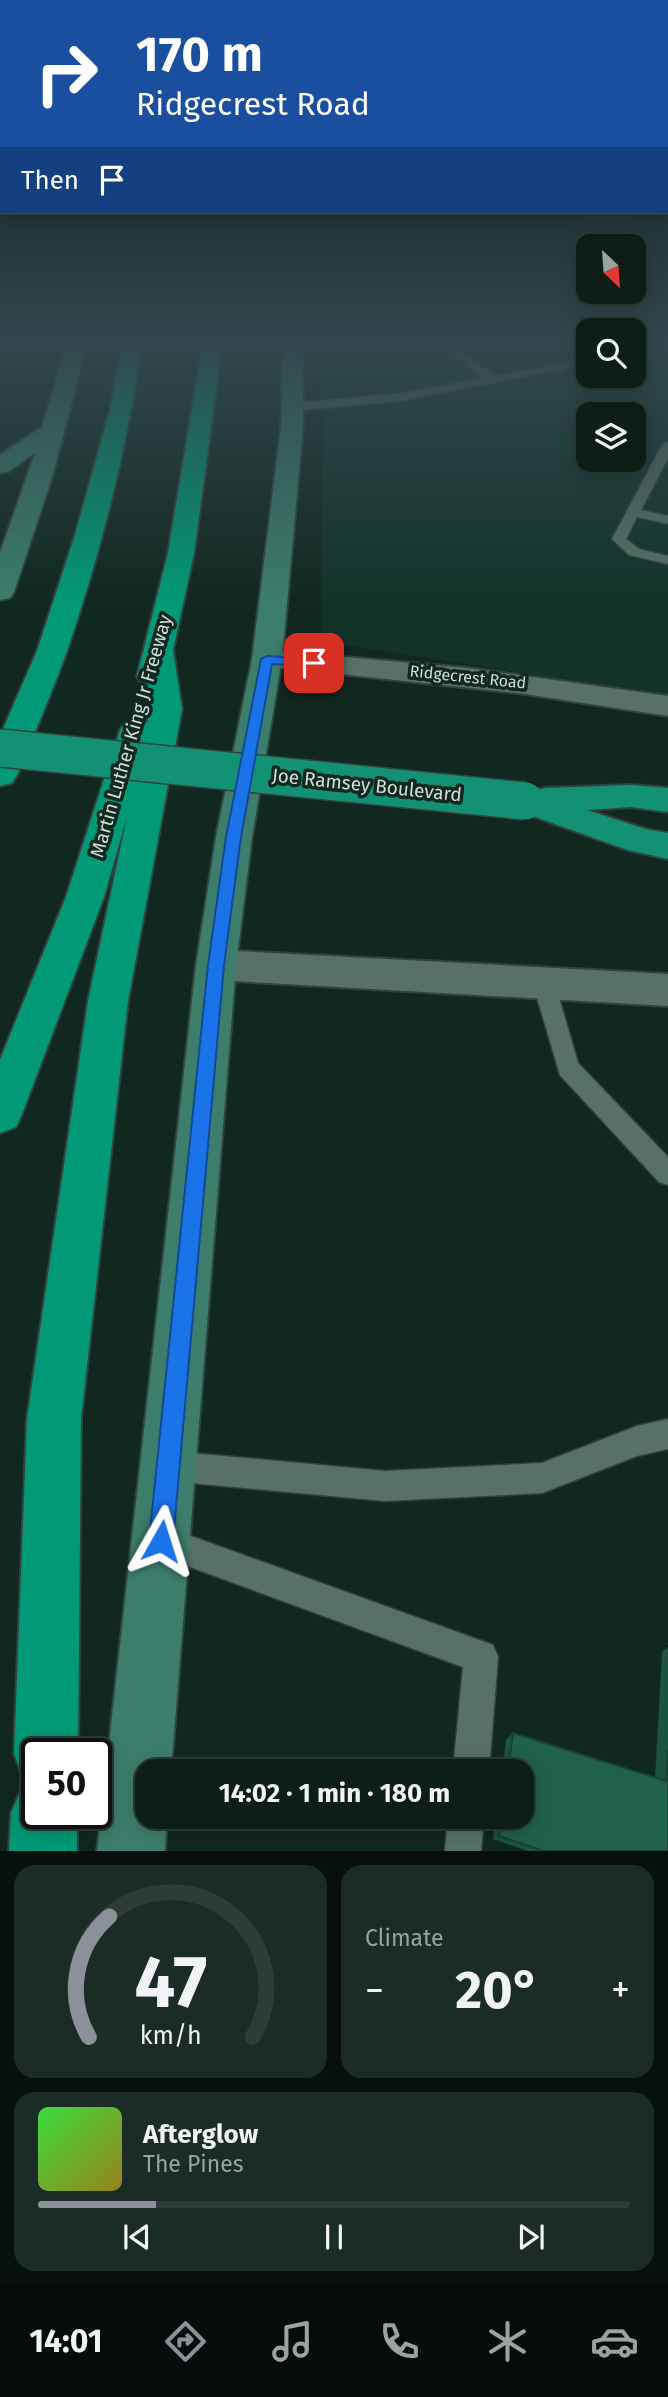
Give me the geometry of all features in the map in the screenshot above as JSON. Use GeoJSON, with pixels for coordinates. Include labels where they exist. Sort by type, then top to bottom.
{"type":"FeatureCollection","features":[{"type":"Feature","properties":{"kind":"highway"},"geometry":{"type":"LineString","coordinates":[[0,775],[52,651],[88,535],[116,430]]}},
{"type":"Feature","properties":{"kind":"highway","name":"Martin Luther King Jr Freeway"},"geometry":{"type":"LineString","coordinates":[[0,1114],[85,897],[159,651],[181,553],[200,430]]}},
{"type":"Feature","properties":{"kind":"highway"},"geometry":{"type":"LineString","coordinates":[[46,1738],[54,1419],[108,1001],[166,709],[159,651]]}},
{"type":"Feature","properties":{"kind":"highway","name":"Joe Ramsey Boulevard"},"geometry":{"type":"LineString","coordinates":[[0,748],[525,802]]}},
{"type":"Feature","properties":{"kind":"highway"},"geometry":{"type":"LineString","coordinates":[[525,802],[631,796],[668,800]]}},
{"type":"Feature","properties":{"kind":"highway"},"geometry":{"type":"LineString","coordinates":[[525,802],[641,841],[668,846]]}},
{"type":"Feature","properties":{"kind":"highway"},"geometry":{"type":"LineString","coordinates":[[43,1851],[44,1829]]}},
{"type":"Feature","properties":{"kind":"main road"},"geometry":{"type":"LineString","coordinates":[[131,1851],[216,965],[233,837],[267,659],[290,430]]}},
{"type":"Feature","properties":{"kind":"main road"},"geometry":{"type":"LineString","coordinates":[[0,466],[51,432]]}},
{"type":"Feature","properties":{"kind":"main road"},"geometry":{"type":"LineString","coordinates":[[0,592],[41,474],[51,432]]}},
{"type":"Feature","properties":{"kind":"main road"},"geometry":{"type":"LineString","coordinates":[[0,531],[11,557]]}},
{"type":"Feature","properties":{"kind":"street","name":"Ridgecrest Road"},"geometry":{"type":"LineString","coordinates":[[267,659],[386,668],[567,688],[668,706]]}},
{"type":"Feature","properties":{"kind":"street"},"geometry":{"type":"LineString","coordinates":[[216,965],[668,990]]}},
{"type":"Feature","properties":{"kind":"lane"},"geometry":{"type":"LineString","coordinates":[[668,445],[619,539],[623,547],[635,553],[668,560]]}},
{"type":"Feature","properties":{"kind":"lane"},"geometry":{"type":"LineString","coordinates":[[633,512],[668,520]]}},
{"type":"Feature","properties":{"kind":"lane"},"geometry":{"type":"LineString","coordinates":[[544,984],[568,1068],[668,1174]]}},
{"type":"Feature","properties":{"kind":"lane"},"geometry":{"type":"LineString","coordinates":[[169,1466],[385,1486],[542,1478],[637,1441],[668,1434]]}},
{"type":"Feature","properties":{"kind":"lane"},"geometry":{"type":"LineString","coordinates":[[161,1541],[481,1657],[472,1759]]}},
{"type":"Feature","properties":{"kind":"lane"},"geometry":{"type":"LineString","coordinates":[[463,1851],[465,1829]]}},
{"type":"Feature","properties":{"kind":"shaded area"},"geometry":{"type":"Polygon","coordinates":[[[323,430],[576,430],[576,472],[646,472],[646,430],[668,430],[668,696],[321,641],[323,430]]]}},
{"type":"Feature","properties":{"kind":"building"},"geometry":{"type":"Polygon","coordinates":[[[513,1733],[666,1781],[668,1749],[668,1851],[544,1851],[499,1836],[500,1829],[534,1829],[534,1759],[510,1759],[513,1733]]]}},
{"type":"Feature","properties":{"kind":"route"},"geometry":{"type":"LineString","coordinates":[[161,1541],[216,965],[233,837],[267,659],[314,663]]}}]}
